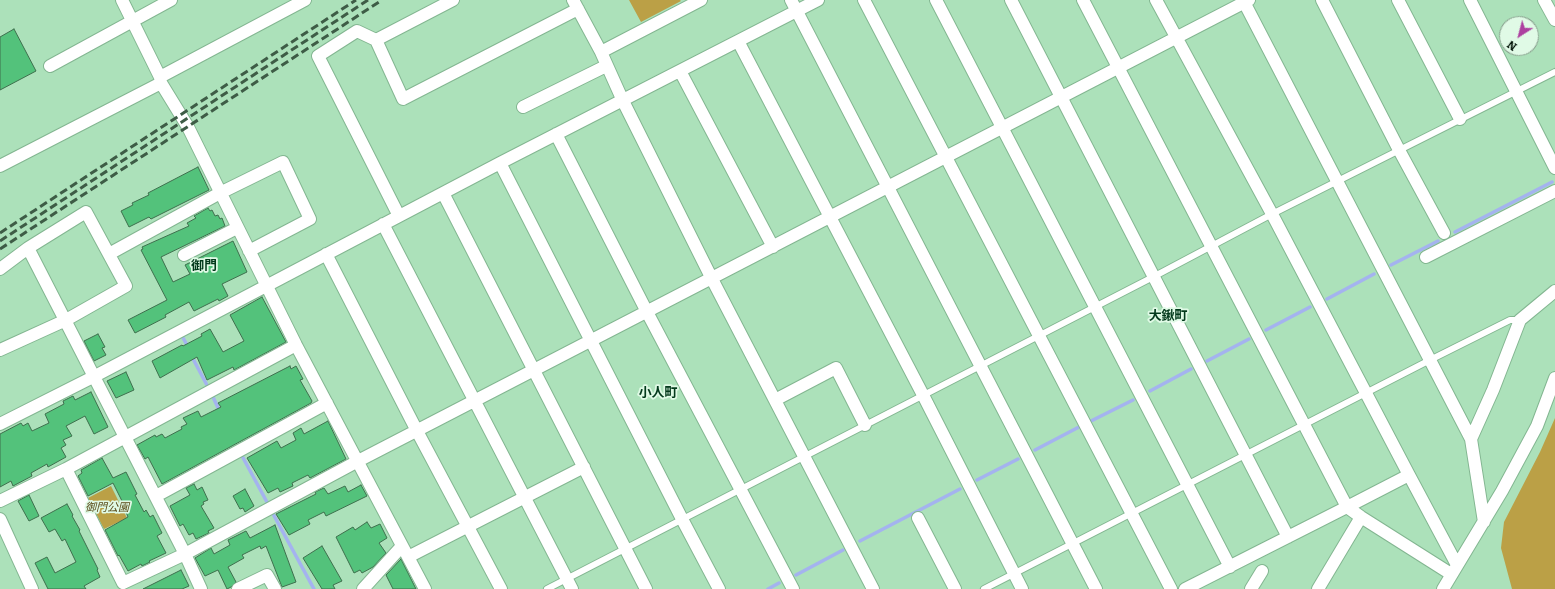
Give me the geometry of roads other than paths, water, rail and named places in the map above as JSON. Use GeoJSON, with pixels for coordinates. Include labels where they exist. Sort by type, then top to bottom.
{"type":"FeatureCollection","features":[{"type":"Feature","properties":{"kind":"street"},"geometry":{"type":"LineString","coordinates":[[122,0],[161,80],[188,127],[296,345],[424,589]]}},
{"type":"Feature","properties":{"kind":"street"},"geometry":{"type":"LineString","coordinates":[[50,66],[171,0]]}},
{"type":"Feature","properties":{"kind":"street"},"geometry":{"type":"LineString","coordinates":[[0,166],[161,80],[305,0]]}},
{"type":"Feature","properties":{"kind":"street"},"geometry":{"type":"LineString","coordinates":[[376,40],[453,0]]}},
{"type":"Feature","properties":{"kind":"street"},"geometry":{"type":"LineString","coordinates":[[601,52],[701,0]]}},
{"type":"Feature","properties":{"kind":"street"},"geometry":{"type":"LineString","coordinates":[[0,424],[95,376],[500,163],[738,41],[793,6],[818,0]]}},
{"type":"Feature","properties":{"kind":"street"},"geometry":{"type":"LineString","coordinates":[[864,0],[1171,589]]}},
{"type":"Feature","properties":{"kind":"street"},"geometry":{"type":"LineString","coordinates":[[936,0],[1230,567]]}},
{"type":"Feature","properties":{"kind":"street"},"geometry":{"type":"LineString","coordinates":[[1011,0],[1288,537]]}},
{"type":"Feature","properties":{"kind":"street"},"geometry":{"type":"LineString","coordinates":[[1083,0],[1347,507],[1361,517],[1454,569]]}},
{"type":"Feature","properties":{"kind":"street"},"geometry":{"type":"LineString","coordinates":[[1156,0],[1272,214],[1409,475],[1454,569]]}},
{"type":"Feature","properties":{"kind":"street"},"geometry":{"type":"LineString","coordinates":[[1322,0],[1399,150],[1444,232]]}},
{"type":"Feature","properties":{"kind":"street"},"geometry":{"type":"LineString","coordinates":[[1398,0],[1460,119]]}},
{"type":"Feature","properties":{"kind":"street"},"geometry":{"type":"LineString","coordinates":[[1470,0],[1555,168]]}},
{"type":"Feature","properties":{"kind":"street"},"geometry":{"type":"LineString","coordinates":[[1544,0],[1555,20]]}},
{"type":"Feature","properties":{"kind":"street"},"geometry":{"type":"LineString","coordinates":[[66,469],[123,583],[185,554],[358,461],[712,279],[1245,1],[1471,439],[1484,522]]}},
{"type":"Feature","properties":{"kind":"street"},"geometry":{"type":"LineString","coordinates":[[399,216],[318,56],[357,31],[376,40],[403,99],[576,5],[601,52],[623,101],[712,279],[873,589]]}},
{"type":"Feature","properties":{"kind":"street"},"geometry":{"type":"LineString","coordinates":[[793,6],[1096,589]]}},
{"type":"Feature","properties":{"kind":"street"},"geometry":{"type":"LineString","coordinates":[[738,41],[923,395],[1022,589]]}},
{"type":"Feature","properties":{"kind":"street"},"geometry":{"type":"LineString","coordinates":[[523,107],[606,66]]}},
{"type":"Feature","properties":{"kind":"street"},"geometry":{"type":"LineString","coordinates":[[680,71],[773,247]]}},
{"type":"Feature","properties":{"kind":"street"},"geometry":{"type":"LineString","coordinates":[[556,134],[647,312],[793,589]]}},
{"type":"Feature","properties":{"kind":"street"},"geometry":{"type":"LineString","coordinates":[[109,254],[220,193],[282,162],[310,218],[249,251]]}},
{"type":"Feature","properties":{"kind":"street"},"geometry":{"type":"LineString","coordinates":[[500,163],[719,589]]}},
{"type":"Feature","properties":{"kind":"street"},"geometry":{"type":"LineString","coordinates":[[1426,257],[1555,191]]}},
{"type":"Feature","properties":{"kind":"street"},"geometry":{"type":"LineString","coordinates":[[443,193],[646,589]]}},
{"type":"Feature","properties":{"kind":"street"},"geometry":{"type":"LineString","coordinates":[[0,269],[28,248],[86,212],[126,286],[66,320],[0,350]]}},
{"type":"Feature","properties":{"kind":"street"},"geometry":{"type":"LineString","coordinates":[[383,224],[570,584]]}},
{"type":"Feature","properties":{"kind":"street"},"geometry":{"type":"LineString","coordinates":[[184,255],[237,228]]}},
{"type":"Feature","properties":{"kind":"street"},"geometry":{"type":"LineString","coordinates":[[28,248],[156,496],[201,589]]}},
{"type":"Feature","properties":{"kind":"street"},"geometry":{"type":"LineString","coordinates":[[326,254],[417,431],[501,589]]}},
{"type":"Feature","properties":{"kind":"street"},"geometry":{"type":"LineString","coordinates":[[1471,439],[1494,390],[1520,320],[1555,291]]}},
{"type":"Feature","properties":{"kind":"street"},"geometry":{"type":"LineString","coordinates":[[0,501],[66,469],[296,345]]}},
{"type":"Feature","properties":{"kind":"street"},"geometry":{"type":"LineString","coordinates":[[775,400],[836,368],[865,425]]}},
{"type":"Feature","properties":{"kind":"street"},"geometry":{"type":"LineString","coordinates":[[1443,589],[1484,522],[1537,426],[1555,378]]}},
{"type":"Feature","properties":{"kind":"street"},"geometry":{"type":"LineString","coordinates":[[156,496],[327,404]]}},
{"type":"Feature","properties":{"kind":"street"},"geometry":{"type":"LineString","coordinates":[[408,557],[584,467]]}},
{"type":"Feature","properties":{"kind":"street"},"geometry":{"type":"LineString","coordinates":[[1185,589],[1409,475]]}},
{"type":"Feature","properties":{"kind":"street"},"geometry":{"type":"LineString","coordinates":[[1318,589],[1361,517]]}},
{"type":"Feature","properties":{"kind":"street"},"geometry":{"type":"LineString","coordinates":[[918,518],[955,589]]}},
{"type":"Feature","properties":{"kind":"street"},"geometry":{"type":"LineString","coordinates":[[0,519],[32,589]]}},
{"type":"Feature","properties":{"kind":"street"},"geometry":{"type":"LineString","coordinates":[[363,589],[402,546]]}},
{"type":"Feature","properties":{"kind":"street"},"geometry":{"type":"LineString","coordinates":[[1251,589],[1262,571]]}},
{"type":"Feature","properties":{"kind":"street"},"geometry":{"type":"LineString","coordinates":[[238,589],[267,575],[275,589]]}},
{"type":"Feature","properties":{"kind":"lane"},"geometry":{"type":"LineString","coordinates":[[547,589],[570,584],[626,549],[682,519],[981,366],[1272,214],[1555,72]]}},
{"type":"Feature","properties":{"kind":"lane"},"geometry":{"type":"LineString","coordinates":[[1444,232],[1450,244]]}},
{"type":"Feature","properties":{"kind":"lane"},"geometry":{"type":"LineString","coordinates":[[984,589],[1430,360],[1510,320],[1520,320]]}},
{"type":"Feature","properties":{"kind":"waterway"},"geometry":{"type":"LineString","coordinates":[[1455,232],[1552,182]]}},
{"type":"Feature","properties":{"kind":"waterway"},"geometry":{"type":"LineString","coordinates":[[1391,265],[1438,241]]}},
{"type":"Feature","properties":{"kind":"waterway"},"geometry":{"type":"LineString","coordinates":[[1327,299],[1374,274]]}},
{"type":"Feature","properties":{"kind":"waterway"},"geometry":{"type":"LineString","coordinates":[[1266,330],[1310,307]]}},
{"type":"Feature","properties":{"kind":"waterway"},"geometry":{"type":"LineString","coordinates":[[181,334],[188,347]]}},
{"type":"Feature","properties":{"kind":"waterway"},"geometry":{"type":"LineString","coordinates":[[1207,361],[1249,339]]}},
{"type":"Feature","properties":{"kind":"waterway"},"geometry":{"type":"LineString","coordinates":[[191,355],[209,389]]}},
{"type":"Feature","properties":{"kind":"waterway"},"geometry":{"type":"LineString","coordinates":[[1150,391],[1191,369]]}},
{"type":"Feature","properties":{"kind":"waterway"},"geometry":{"type":"LineString","coordinates":[[213,397],[220,412]]}},
{"type":"Feature","properties":{"kind":"waterway"},"geometry":{"type":"LineString","coordinates":[[1091,421],[1133,400]]}},
{"type":"Feature","properties":{"kind":"waterway"},"geometry":{"type":"LineString","coordinates":[[1035,450],[1079,427]]}},
{"type":"Feature","properties":{"kind":"waterway"},"geometry":{"type":"LineString","coordinates":[[241,454],[268,504]]}},
{"type":"Feature","properties":{"kind":"waterway"},"geometry":{"type":"LineString","coordinates":[[977,480],[1018,459]]}},
{"type":"Feature","properties":{"kind":"waterway"},"geometry":{"type":"LineString","coordinates":[[860,541],[960,489]]}},
{"type":"Feature","properties":{"kind":"waterway"},"geometry":{"type":"LineString","coordinates":[[272,512],[314,589]]}},
{"type":"Feature","properties":{"kind":"waterway"},"geometry":{"type":"LineString","coordinates":[[796,575],[843,550]]}},
{"type":"Feature","properties":{"kind":"waterway"},"geometry":{"type":"LineString","coordinates":[[768,589],[779,583]]}},
{"type":"Feature","properties":{"kind":"railway"},"geometry":{"type":"LineString","coordinates":[[0,233],[356,0]]}},
{"type":"Feature","properties":{"kind":"railway"},"geometry":{"type":"LineString","coordinates":[[0,241],[368,0]]}},
{"type":"Feature","properties":{"kind":"railway"},"geometry":{"type":"LineString","coordinates":[[0,249],[382,0]]}},
{"type":"Feature","properties":{"kind":"district","name":"御門"},"geometry":{"type":"Point","coordinates":[204,266]}},
{"type":"Feature","properties":{"kind":"district","name":"大鍬町"},"geometry":{"type":"Point","coordinates":[1168,316]}},
{"type":"Feature","properties":{"kind":"district","name":"小人町"},"geometry":{"type":"Point","coordinates":[658,393]}},
{"type":"Feature","properties":{"kind":"park label","name":"御門公園"},"geometry":{"type":"Point","coordinates":[107,508]}}]}
